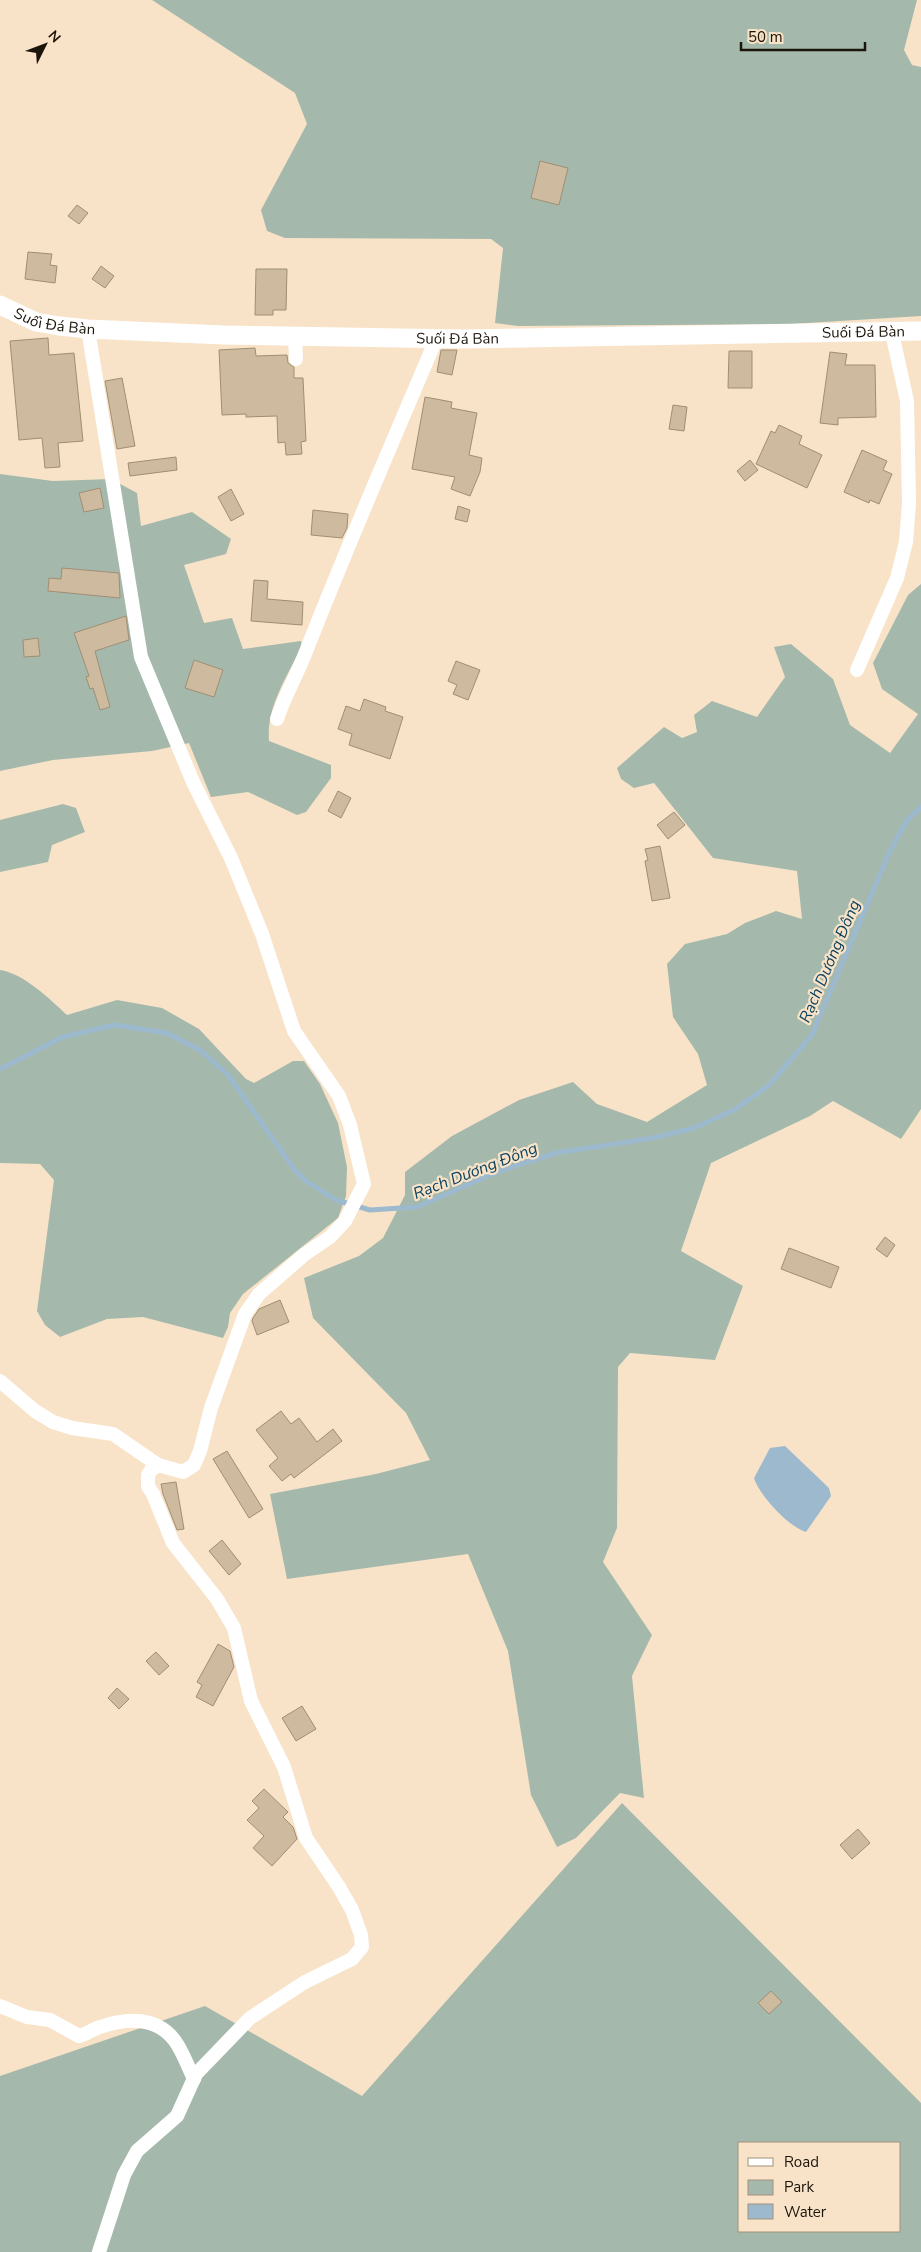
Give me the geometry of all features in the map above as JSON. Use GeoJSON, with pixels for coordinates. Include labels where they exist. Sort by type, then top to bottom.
{"type":"FeatureCollection","features":[{"type":"Feature","properties":{"kind":"street","name":"Suối Đá Bàn"},"geometry":{"type":"LineString","coordinates":[[0,305],[36,322],[88,329],[295,336],[437,337],[460,339],[921,331]]}},
{"type":"Feature","properties":{"kind":"street"},"geometry":{"type":"LineString","coordinates":[[0,1381],[35,1410],[53,1422],[72,1428],[113,1434],[158,1465],[183,1472],[194,1466],[200,1452],[210,1408],[245,1314],[259,1294],[305,1254],[330,1237],[346,1221],[364,1184],[350,1125],[339,1096],[294,1031],[262,934],[231,858],[193,782],[141,657],[88,329]]}},
{"type":"Feature","properties":{"kind":"street"},"geometry":{"type":"LineString","coordinates":[[857,670],[896,578],[906,542],[909,503],[907,401],[892,332]]}},
{"type":"Feature","properties":{"kind":"street"},"geometry":{"type":"LineString","coordinates":[[295,336],[296,359]]}},
{"type":"Feature","properties":{"kind":"street"},"geometry":{"type":"LineString","coordinates":[[277,719],[437,337]]}},
{"type":"Feature","properties":{"kind":"street"},"geometry":{"type":"LineString","coordinates":[[99,2252],[124,2176],[137,2151],[177,2116],[194,2079],[222,2046],[250,2018],[305,1982],[352,1959],[362,1947],[361,1935],[352,1910],[306,1838],[284,1767],[251,1701],[234,1628],[217,1598],[173,1543],[148,1486],[148,1475],[158,1465]]}},
{"type":"Feature","properties":{"kind":"street"},"geometry":{"type":"LineString","coordinates":[[0,2006],[27,2017],[50,2020],[79,2036],[100,2027],[124,2021],[143,2020],[159,2026],[174,2040],[194,2079]]}},
{"type":"Feature","properties":{"kind":"green space"},"geometry":{"type":"Polygon","coordinates":[[[152,0],[917,0],[904,50],[912,65],[921,67],[921,316],[791,324],[518,326],[495,323],[503,248],[491,239],[285,238],[267,231],[261,210],[307,124],[295,93],[152,0]]]}},
{"type":"Feature","properties":{"kind":"green space"},"geometry":{"type":"Polygon","coordinates":[[[0,474],[53,481],[111,479],[137,493],[141,526],[192,512],[231,539],[226,554],[184,565],[204,623],[232,618],[243,649],[301,641],[302,646],[274,704],[269,728],[269,741],[331,765],[331,778],[306,812],[297,815],[248,792],[211,797],[189,743],[152,751],[53,760],[0,771],[0,474]]]}},
{"type":"Feature","properties":{"kind":"green space"},"geometry":{"type":"Polygon","coordinates":[[[921,584],[921,1109],[901,1139],[833,1101],[810,1116],[711,1163],[681,1251],[743,1286],[715,1360],[630,1353],[618,1367],[617,1528],[603,1562],[652,1635],[632,1676],[644,1798],[620,1793],[576,1838],[557,1847],[531,1795],[508,1651],[468,1554],[287,1579],[270,1494],[376,1474],[430,1460],[406,1413],[313,1318],[304,1278],[359,1256],[383,1238],[405,1195],[405,1172],[452,1136],[519,1100],[573,1082],[597,1104],[647,1122],[707,1085],[698,1054],[673,1017],[667,964],[685,944],[727,934],[745,923],[776,911],[802,919],[797,871],[713,858],[654,783],[634,788],[621,779],[617,768],[664,727],[682,738],[697,732],[694,715],[712,701],[757,717],[785,677],[774,647],[791,644],[833,679],[850,725],[890,753],[918,714],[882,689],[873,663],[908,595],[921,584]]]}},
{"type":"Feature","properties":{"kind":"green space"},"geometry":{"type":"Polygon","coordinates":[[[63,804],[76,808],[85,832],[52,845],[48,862],[0,872],[0,820],[63,804]]]}},
{"type":"Feature","properties":{"kind":"green space"},"geometry":{"type":"Polygon","coordinates":[[[0,970],[9,972],[27,981],[67,1015],[117,1000],[162,1008],[199,1029],[246,1079],[254,1083],[293,1061],[304,1061],[320,1084],[338,1123],[347,1167],[346,1196],[338,1218],[243,1294],[230,1313],[228,1327],[223,1338],[143,1317],[107,1319],[60,1337],[45,1325],[37,1311],[54,1180],[40,1164],[0,1163],[0,970]]]}},
{"type":"Feature","properties":{"kind":"green space"},"geometry":{"type":"Polygon","coordinates":[[[622,1803],[921,2103],[921,2252],[0,2252],[0,2076],[205,2006],[362,2096],[622,1803]]]}},
{"type":"Feature","properties":{"kind":"water"},"geometry":{"type":"Polygon","coordinates":[[[785,1446],[829,1488],[831,1496],[806,1532],[791,1524],[776,1510],[762,1493],[754,1478],[770,1448],[785,1446]]]}},
{"type":"Feature","properties":{"kind":"building"},"geometry":{"type":"Polygon","coordinates":[[[540,161],[568,168],[559,205],[531,198],[540,161]]]}},
{"type":"Feature","properties":{"kind":"building"},"geometry":{"type":"Polygon","coordinates":[[[77,205],[88,213],[79,224],[68,216],[77,205]]]}},
{"type":"Feature","properties":{"kind":"building"},"geometry":{"type":"Polygon","coordinates":[[[28,252],[52,254],[50,265],[57,266],[55,283],[25,279],[28,252]]]}},
{"type":"Feature","properties":{"kind":"building"},"geometry":{"type":"Polygon","coordinates":[[[101,266],[114,276],[105,288],[92,279],[101,266]]]}},
{"type":"Feature","properties":{"kind":"building"},"geometry":{"type":"Polygon","coordinates":[[[256,269],[287,269],[286,310],[273,310],[273,315],[255,315],[256,269]]]}},
{"type":"Feature","properties":{"kind":"building"},"geometry":{"type":"Polygon","coordinates":[[[48,338],[49,355],[74,353],[83,441],[58,443],[60,467],[45,468],[42,438],[19,440],[10,341],[48,338]]]}},
{"type":"Feature","properties":{"kind":"building"},"geometry":{"type":"Polygon","coordinates":[[[255,348],[256,356],[287,355],[288,363],[294,367],[294,378],[303,378],[306,441],[301,442],[302,454],[286,455],[285,442],[278,443],[277,416],[246,417],[246,414],[222,415],[219,350],[255,348]]]}},
{"type":"Feature","properties":{"kind":"building"},"geometry":{"type":"Polygon","coordinates":[[[441,350],[457,350],[452,375],[437,372],[441,350]]]}},
{"type":"Feature","properties":{"kind":"building"},"geometry":{"type":"Polygon","coordinates":[[[729,351],[752,351],[752,388],[728,388],[729,351]]]}},
{"type":"Feature","properties":{"kind":"building"},"geometry":{"type":"Polygon","coordinates":[[[830,352],[847,354],[845,365],[875,365],[876,417],[838,418],[838,425],[820,423],[830,352]]]}},
{"type":"Feature","properties":{"kind":"building"},"geometry":{"type":"Polygon","coordinates":[[[122,378],[135,446],[117,449],[105,381],[122,378]]]}},
{"type":"Feature","properties":{"kind":"building"},"geometry":{"type":"Polygon","coordinates":[[[425,397],[452,402],[451,408],[477,413],[469,455],[482,458],[480,472],[470,496],[451,489],[455,477],[412,469],[425,397]]]}},
{"type":"Feature","properties":{"kind":"building"},"geometry":{"type":"Polygon","coordinates":[[[673,405],[687,407],[684,431],[669,429],[673,405]]]}},
{"type":"Feature","properties":{"kind":"building"},"geometry":{"type":"Polygon","coordinates":[[[779,425],[802,436],[799,444],[822,455],[807,488],[756,464],[771,431],[775,433],[779,425]]]}},
{"type":"Feature","properties":{"kind":"building"},"geometry":{"type":"Polygon","coordinates":[[[862,450],[887,461],[883,470],[892,474],[879,504],[870,500],[869,503],[844,492],[862,450]]]}},
{"type":"Feature","properties":{"kind":"building"},"geometry":{"type":"Polygon","coordinates":[[[176,457],[177,470],[130,476],[128,463],[176,457]]]}},
{"type":"Feature","properties":{"kind":"building"},"geometry":{"type":"Polygon","coordinates":[[[750,460],[758,470],[745,481],[737,471],[750,460]]]}},
{"type":"Feature","properties":{"kind":"building"},"geometry":{"type":"Polygon","coordinates":[[[100,488],[104,508],[84,512],[79,493],[100,488]]]}},
{"type":"Feature","properties":{"kind":"building"},"geometry":{"type":"Polygon","coordinates":[[[231,489],[244,514],[231,521],[218,497],[231,489]]]}},
{"type":"Feature","properties":{"kind":"building"},"geometry":{"type":"Polygon","coordinates":[[[458,506],[470,510],[467,522],[455,519],[458,506]]]}},
{"type":"Feature","properties":{"kind":"building"},"geometry":{"type":"Polygon","coordinates":[[[313,510],[348,514],[347,528],[342,538],[311,535],[313,510]]]}},
{"type":"Feature","properties":{"kind":"building"},"geometry":{"type":"Polygon","coordinates":[[[62,568],[119,573],[120,598],[48,591],[49,578],[61,579],[62,568]]]}},
{"type":"Feature","properties":{"kind":"building"},"geometry":{"type":"Polygon","coordinates":[[[254,580],[268,581],[267,599],[303,602],[302,625],[251,621],[254,580]]]}},
{"type":"Feature","properties":{"kind":"building"},"geometry":{"type":"Polygon","coordinates":[[[126,616],[129,640],[95,651],[110,707],[100,710],[93,688],[90,689],[86,677],[89,676],[74,633],[126,616]]]}},
{"type":"Feature","properties":{"kind":"building"},"geometry":{"type":"Polygon","coordinates":[[[38,638],[40,656],[24,657],[23,640],[38,638]]]}},
{"type":"Feature","properties":{"kind":"building"},"geometry":{"type":"Polygon","coordinates":[[[194,660],[223,670],[214,697],[185,688],[194,660]]]}},
{"type":"Feature","properties":{"kind":"building"},"geometry":{"type":"Polygon","coordinates":[[[456,661],[480,670],[468,700],[453,694],[457,685],[448,681],[456,661]]]}},
{"type":"Feature","properties":{"kind":"building"},"geometry":{"type":"Polygon","coordinates":[[[364,699],[386,707],[385,711],[403,717],[390,759],[349,745],[352,734],[338,729],[346,706],[360,711],[364,699]]]}},
{"type":"Feature","properties":{"kind":"building"},"geometry":{"type":"Polygon","coordinates":[[[338,791],[351,798],[341,818],[328,811],[338,791]]]}},
{"type":"Feature","properties":{"kind":"building"},"geometry":{"type":"Polygon","coordinates":[[[674,812],[685,825],[668,839],[657,825],[674,812]]]}},
{"type":"Feature","properties":{"kind":"building"},"geometry":{"type":"Polygon","coordinates":[[[660,846],[670,898],[652,901],[645,861],[648,860],[645,849],[660,846]]]}},
{"type":"Feature","properties":{"kind":"building"},"geometry":{"type":"Polygon","coordinates":[[[885,1237],[895,1245],[887,1257],[876,1249],[885,1237]]]}},
{"type":"Feature","properties":{"kind":"building"},"geometry":{"type":"Polygon","coordinates":[[[789,1248],[839,1267],[831,1288],[781,1269],[789,1248]]]}},
{"type":"Feature","properties":{"kind":"building"},"geometry":{"type":"Polygon","coordinates":[[[280,1300],[289,1322],[257,1335],[252,1321],[253,1318],[259,1309],[280,1300]]]}},
{"type":"Feature","properties":{"kind":"building"},"geometry":{"type":"Polygon","coordinates":[[[281,1411],[291,1424],[299,1418],[317,1442],[333,1429],[342,1441],[294,1478],[291,1474],[282,1481],[269,1466],[278,1458],[256,1430],[281,1411]]]}},
{"type":"Feature","properties":{"kind":"building"},"geometry":{"type":"Polygon","coordinates":[[[227,1451],[263,1509],[249,1518],[213,1459],[227,1451]]]}},
{"type":"Feature","properties":{"kind":"building"},"geometry":{"type":"Polygon","coordinates":[[[176,1482],[184,1529],[177,1530],[161,1484],[176,1482]]]}},
{"type":"Feature","properties":{"kind":"building"},"geometry":{"type":"Polygon","coordinates":[[[222,1540],[241,1564],[229,1575],[209,1551],[222,1540]]]}},
{"type":"Feature","properties":{"kind":"building"},"geometry":{"type":"Polygon","coordinates":[[[218,1644],[230,1651],[234,1667],[213,1706],[196,1697],[202,1685],[197,1682],[218,1644]]]}},
{"type":"Feature","properties":{"kind":"building"},"geometry":{"type":"Polygon","coordinates":[[[156,1652],[169,1666],[159,1675],[146,1661],[156,1652]]]}},
{"type":"Feature","properties":{"kind":"building"},"geometry":{"type":"Polygon","coordinates":[[[117,1688],[129,1699],[119,1709],[108,1698],[117,1688]]]}},
{"type":"Feature","properties":{"kind":"building"},"geometry":{"type":"Polygon","coordinates":[[[302,1706],[316,1729],[296,1741],[282,1718],[302,1706]]]}},
{"type":"Feature","properties":{"kind":"building"},"geometry":{"type":"Polygon","coordinates":[[[264,1789],[288,1812],[283,1817],[293,1827],[297,1839],[272,1866],[253,1848],[264,1836],[247,1820],[259,1808],[252,1801],[264,1789]]]}},
{"type":"Feature","properties":{"kind":"building"},"geometry":{"type":"Polygon","coordinates":[[[858,1829],[870,1843],[852,1859],[840,1845],[858,1829]]]}},
{"type":"Feature","properties":{"kind":"building"},"geometry":{"type":"Polygon","coordinates":[[[771,1991],[782,2002],[769,2014],[758,2003],[771,1991]]]}},
{"type":"Feature","properties":{"kind":"waterway","name":"Rạch Dương Đông"},"geometry":{"type":"LineString","coordinates":[[0,1069],[63,1037],[114,1025],[167,1033],[200,1050],[228,1075],[294,1169],[306,1181],[336,1200],[370,1210],[417,1207],[497,1172],[556,1153],[653,1138],[694,1128],[734,1110],[769,1085],[812,1035],[889,853],[907,820],[921,807]]}}]}
